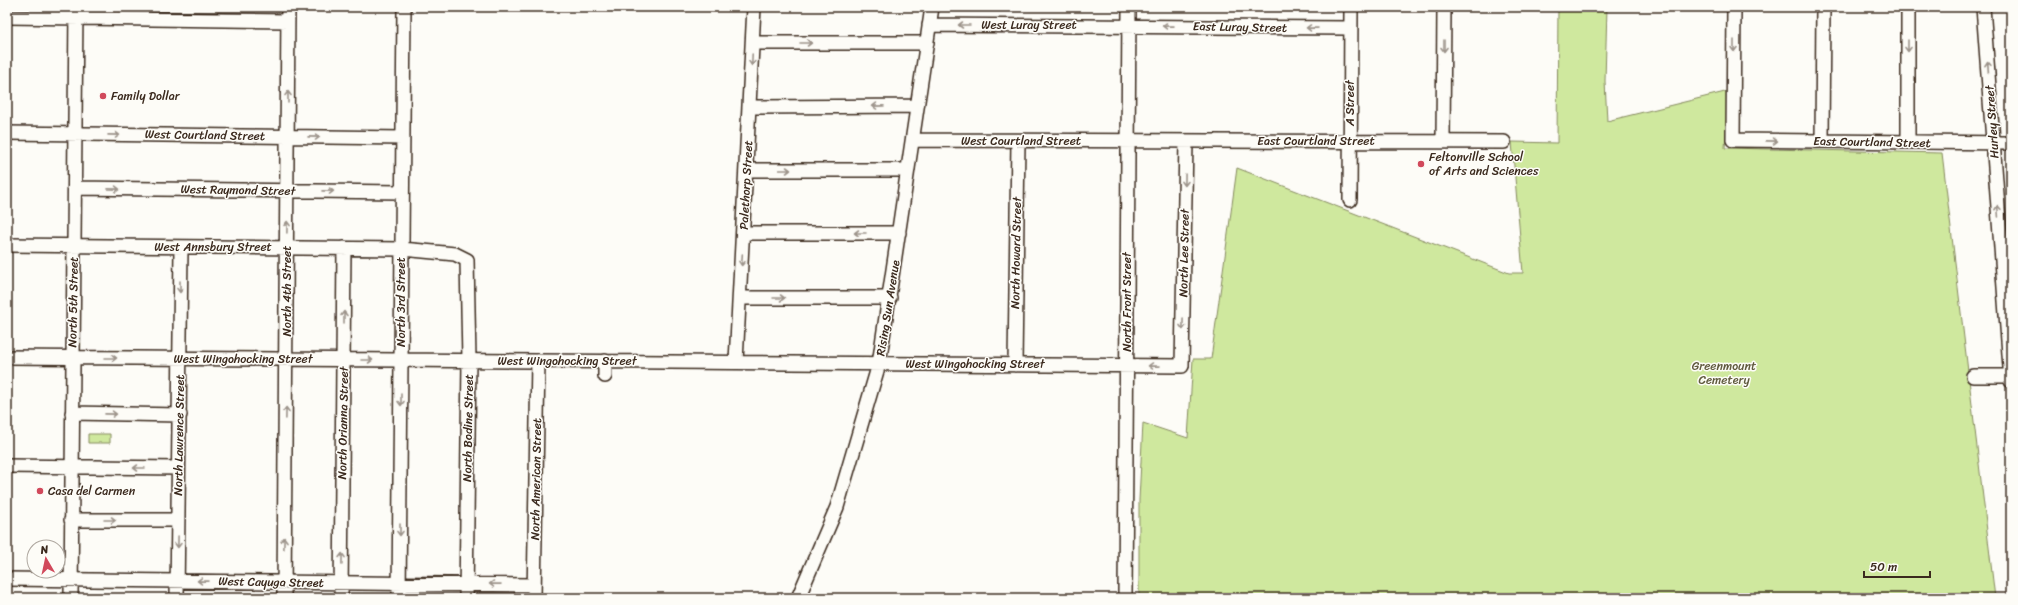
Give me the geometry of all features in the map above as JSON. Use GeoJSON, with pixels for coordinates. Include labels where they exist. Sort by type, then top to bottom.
{"type":"FeatureCollection","features":[{"type":"Feature","properties":{"kind":"street","name":"North 4th Street"},"geometry":{"type":"LineString","coordinates":[[284,598],[286,247],[288,191],[288,7]]}},
{"type":"Feature","properties":{"kind":"street","name":"North 3rd Street"},"geometry":{"type":"LineString","coordinates":[[399,598],[404,7]]}},
{"type":"Feature","properties":{"kind":"street","name":"Palethorp Street"},"geometry":{"type":"LineString","coordinates":[[736,362],[754,7]]}},
{"type":"Feature","properties":{"kind":"street","name":"Rising Sun Avenue"},"geometry":{"type":"LineString","coordinates":[[798,598],[837,508],[879,364],[932,7]]}},
{"type":"Feature","properties":{"kind":"street","name":"North Front Street"},"geometry":{"type":"LineString","coordinates":[[1125,598],[1129,7]]}},
{"type":"Feature","properties":{"kind":"street","name":"A Street"},"geometry":{"type":"LineString","coordinates":[[1350,7],[1350,200]]}},
{"type":"Feature","properties":{"kind":"street"},"geometry":{"type":"LineString","coordinates":[[1443,141],[1444,7]]}},
{"type":"Feature","properties":{"kind":"street","name":"East Courtland Street"},"geometry":{"type":"LineString","coordinates":[[1734,7],[1733,140],[2011,143]]}},
{"type":"Feature","properties":{"kind":"street"},"geometry":{"type":"LineString","coordinates":[[1822,141],[1824,7]]}},
{"type":"Feature","properties":{"kind":"street"},"geometry":{"type":"LineString","coordinates":[[1908,7],[1908,142]]}},
{"type":"Feature","properties":{"kind":"street","name":"Hurley Street"},"geometry":{"type":"LineString","coordinates":[[1983,7],[2011,377]]}},
{"type":"Feature","properties":{"kind":"street"},"geometry":{"type":"LineString","coordinates":[[7,17],[76,12],[288,21]]}},
{"type":"Feature","properties":{"kind":"street","name":"North 5th Street"},"geometry":{"type":"LineString","coordinates":[[71,598],[76,12]]}},
{"type":"Feature","properties":{"kind":"street","name":"West Luray Street"},"geometry":{"type":"LineString","coordinates":[[929,25],[1129,26]]}},
{"type":"Feature","properties":{"kind":"street","name":"East Luray Street"},"geometry":{"type":"LineString","coordinates":[[1129,26],[1351,28]]}},
{"type":"Feature","properties":{"kind":"street"},"geometry":{"type":"LineString","coordinates":[[753,43],[927,43]]}},
{"type":"Feature","properties":{"kind":"street"},"geometry":{"type":"LineString","coordinates":[[750,107],[917,106]]}},
{"type":"Feature","properties":{"kind":"street","name":"West Courtland Street"},"geometry":{"type":"LineString","coordinates":[[7,133],[403,138]]}},
{"type":"Feature","properties":{"kind":"street","name":"West Courtland Street"},"geometry":{"type":"LineString","coordinates":[[913,140],[1128,141]]}},
{"type":"Feature","properties":{"kind":"street","name":"North Howard Street"},"geometry":{"type":"LineString","coordinates":[[1015,365],[1018,141]]}},
{"type":"Feature","properties":{"kind":"street","name":"East Courtland Street"},"geometry":{"type":"LineString","coordinates":[[1128,141],[1504,142]]}},
{"type":"Feature","properties":{"kind":"street","name":"North Lee Street"},"geometry":{"type":"LineString","coordinates":[[1182,366],[1186,141]]}},
{"type":"Feature","properties":{"kind":"street"},"geometry":{"type":"LineString","coordinates":[[746,170],[908,170]]}},
{"type":"Feature","properties":{"kind":"street","name":"West Raymond Street"},"geometry":{"type":"LineString","coordinates":[[75,188],[402,192]]}},
{"type":"Feature","properties":{"kind":"street"},"geometry":{"type":"LineString","coordinates":[[743,233],[899,234]]}},
{"type":"Feature","properties":{"kind":"street","name":"West Annsbury Street"},"geometry":{"type":"LineString","coordinates":[[7,245],[181,248],[344,248],[455,254],[466,259]]}},
{"type":"Feature","properties":{"kind":"street","name":"North Lawrence Street"},"geometry":{"type":"LineString","coordinates":[[177,598],[181,248]]}},
{"type":"Feature","properties":{"kind":"street","name":"North Orianna Street"},"geometry":{"type":"LineString","coordinates":[[341,598],[344,248]]}},
{"type":"Feature","properties":{"kind":"street","name":"North Bodine Street"},"geometry":{"type":"LineString","coordinates":[[466,259],[469,360],[466,598]]}},
{"type":"Feature","properties":{"kind":"street"},"geometry":{"type":"LineString","coordinates":[[740,298],[890,298]]}},
{"type":"Feature","properties":{"kind":"street","name":"West Wingohocking Street"},"geometry":{"type":"LineString","coordinates":[[7,357],[1182,366]]}},
{"type":"Feature","properties":{"kind":"street","name":"North American Street"},"geometry":{"type":"LineString","coordinates":[[534,598],[538,361]]}},
{"type":"Feature","properties":{"kind":"street"},"geometry":{"type":"LineString","coordinates":[[605,362],[605,376]]}},
{"type":"Feature","properties":{"kind":"street"},"geometry":{"type":"LineString","coordinates":[[1973,376],[2011,377]]}},
{"type":"Feature","properties":{"kind":"street"},"geometry":{"type":"LineString","coordinates":[[72,413],[180,415]]}},
{"type":"Feature","properties":{"kind":"street"},"geometry":{"type":"LineString","coordinates":[[7,466],[178,468]]}},
{"type":"Feature","properties":{"kind":"street"},"geometry":{"type":"LineString","coordinates":[[71,520],[178,520]]}},
{"type":"Feature","properties":{"kind":"street","name":"West Cayuga Street"},"geometry":{"type":"LineString","coordinates":[[7,579],[534,585]]}},
{"type":"Feature","properties":{"kind":"green space","name":"Greenmount Cemetery"},"geometry":{"type":"Polygon","coordinates":[[[1558,7],[1607,7],[1605,81],[1607,121],[1729,91],[1725,148],[1942,153],[1995,598],[1139,598],[1139,500],[1143,423],[1188,438],[1193,359],[1211,359],[1237,168],[1509,273],[1523,273],[1512,142],[1557,143],[1558,7]]]}},
{"type":"Feature","properties":{"kind":"green space"},"geometry":{"type":"Polygon","coordinates":[[[88,434],[110,434],[110,443],[88,443],[88,434]]]}},
{"type":"Feature","properties":{"kind":"place","name":"Family Dollar"},"geometry":{"type":"Point","coordinates":[103,96]}},
{"type":"Feature","properties":{"kind":"place","name":"Feltonville School of Arts and Sciences"},"geometry":{"type":"Point","coordinates":[1421,164]}},
{"type":"Feature","properties":{"kind":"place","name":"Casa del Carmen"},"geometry":{"type":"Point","coordinates":[40,491]}}]}
